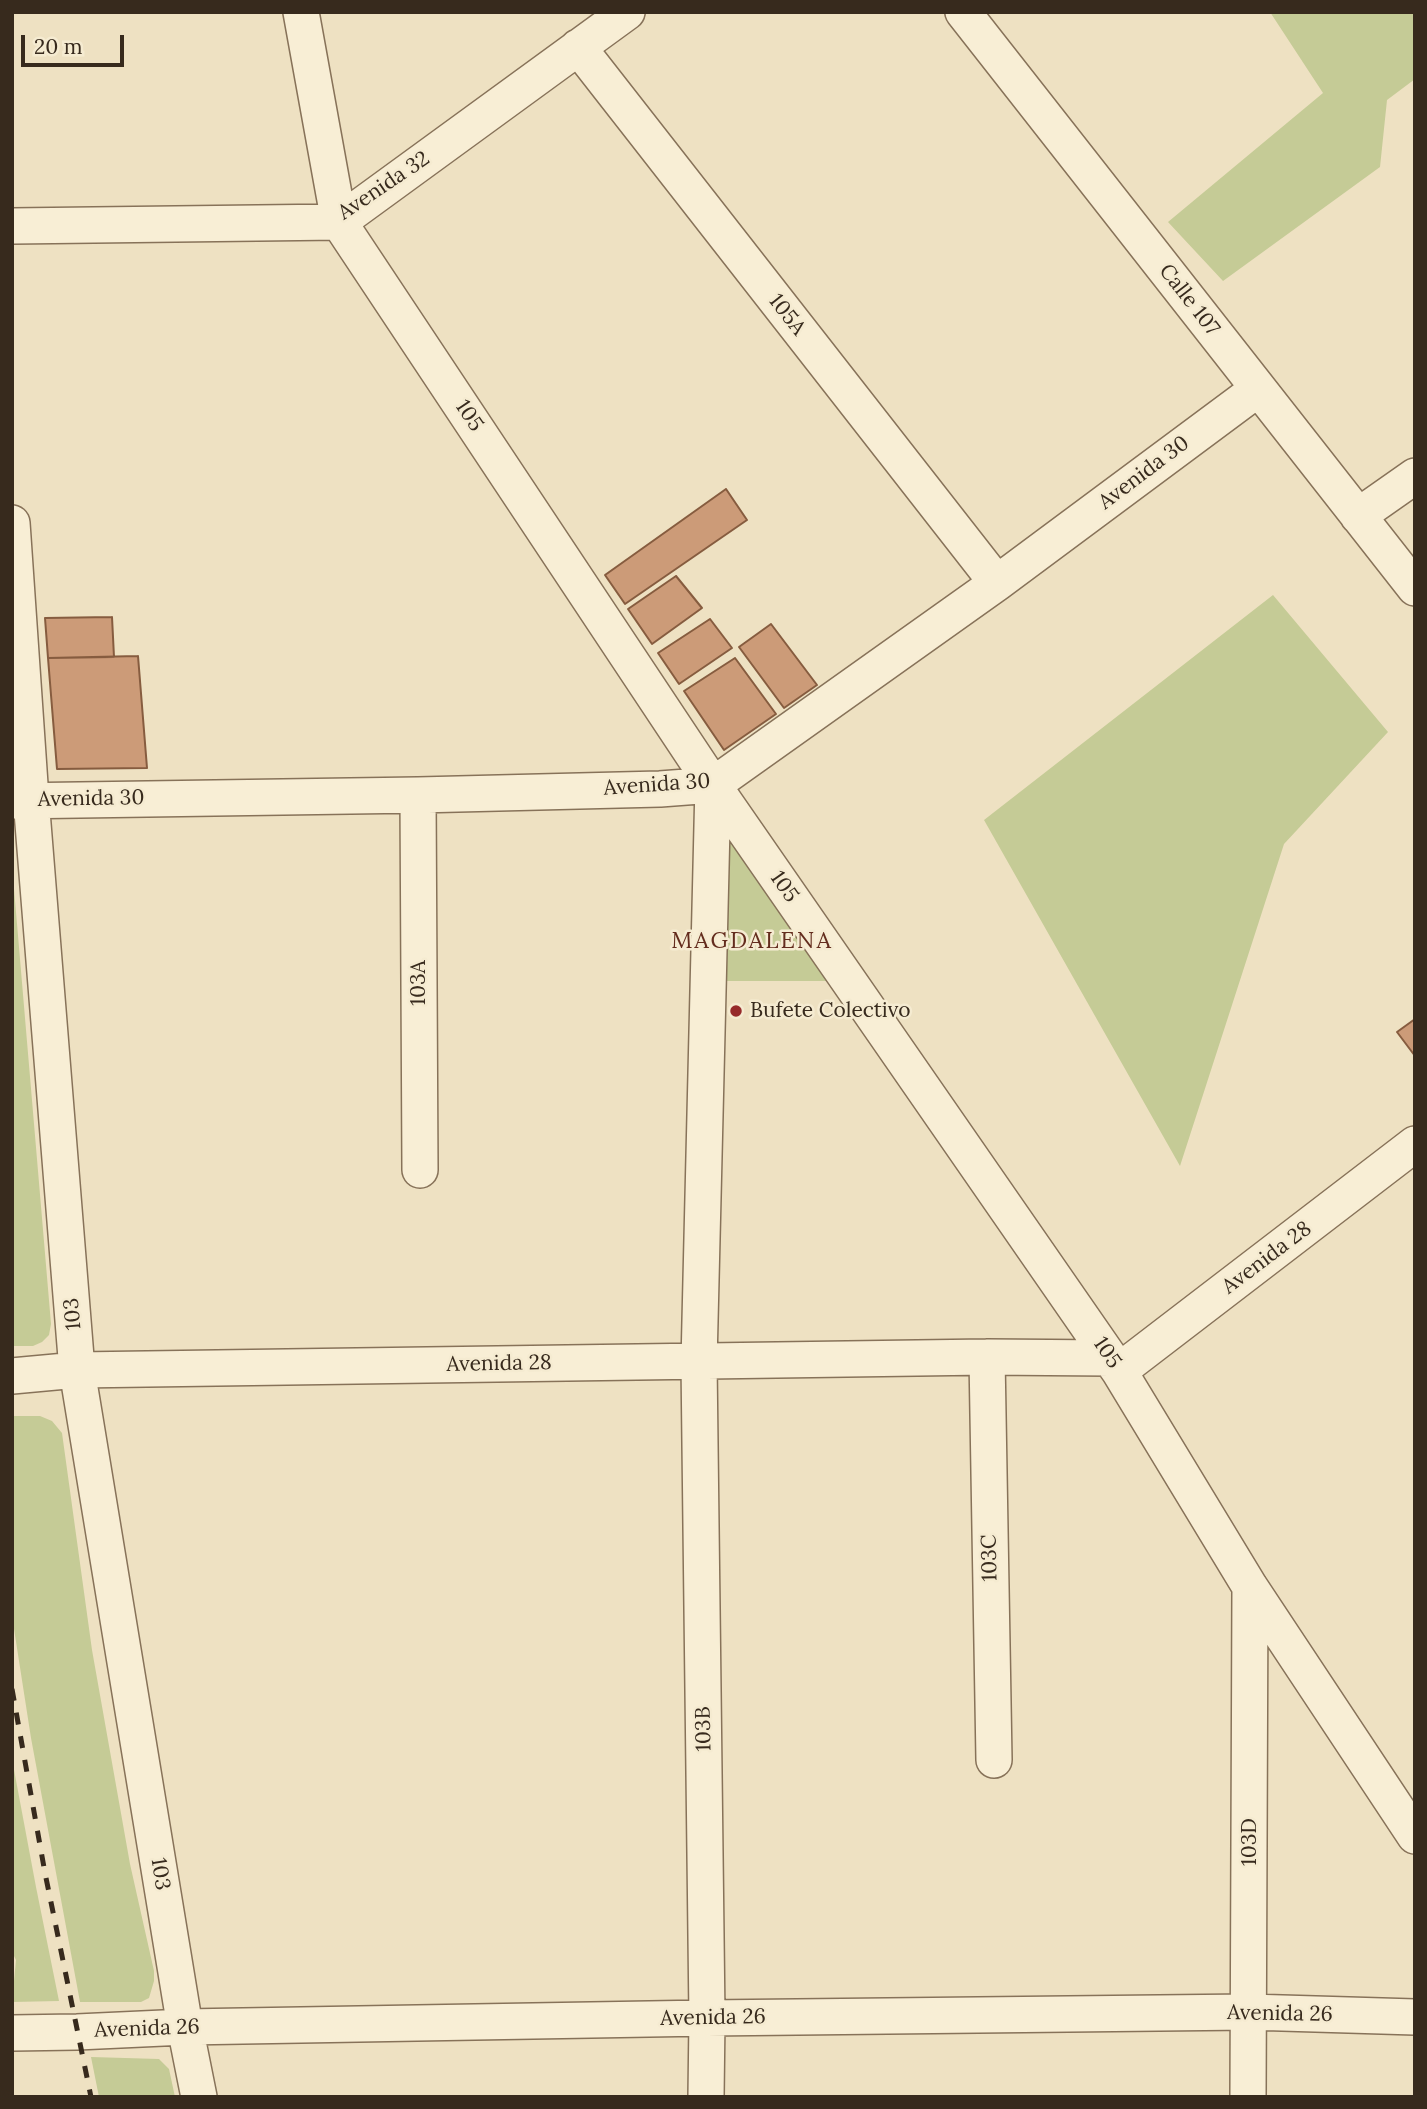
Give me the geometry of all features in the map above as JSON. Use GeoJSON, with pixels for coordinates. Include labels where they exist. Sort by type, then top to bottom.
{"type":"FeatureCollection","features":[{"type":"Feature","properties":{"kind":"street","name":"105"},"geometry":{"type":"LineString","coordinates":[[301,12],[340,222],[713,785],[1115,1365],[1250,1587],[1415,1836]]}},
{"type":"Feature","properties":{"kind":"street","name":"Avenida 32"},"geometry":{"type":"LineString","coordinates":[[12,226],[340,222],[628,12]]}},
{"type":"Feature","properties":{"kind":"street","name":"Calle 107"},"geometry":{"type":"LineString","coordinates":[[963,12],[1415,588]]}},
{"type":"Feature","properties":{"kind":"street","name":"105A"},"geometry":{"type":"LineString","coordinates":[[578,47],[997,583]]}},
{"type":"Feature","properties":{"kind":"street","name":"Avenida 30"},"geometry":{"type":"LineString","coordinates":[[22,800],[418,795],[660,789],[713,785],[997,583],[1258,388]]}},
{"type":"Feature","properties":{"kind":"street"},"geometry":{"type":"LineString","coordinates":[[1359,516],[1415,477]]}},
{"type":"Feature","properties":{"kind":"street","name":"103"},"geometry":{"type":"LineString","coordinates":[[12,523],[22,800],[77,1370],[184,2027],[199,2097]]}},
{"type":"Feature","properties":{"kind":"street","name":"103B"},"geometry":{"type":"LineString","coordinates":[[706,2097],[699,1362],[713,785]]}},
{"type":"Feature","properties":{"kind":"street","name":"103A"},"geometry":{"type":"LineString","coordinates":[[418,795],[420,1171]]}},
{"type":"Feature","properties":{"kind":"street","name":"Avenida 28"},"geometry":{"type":"LineString","coordinates":[[12,1376],[77,1370],[986,1357],[1115,1365],[1415,1144]]}},
{"type":"Feature","properties":{"kind":"street","name":"103C"},"geometry":{"type":"LineString","coordinates":[[986,1357],[994,1760]]}},
{"type":"Feature","properties":{"kind":"street","name":"103D"},"geometry":{"type":"LineString","coordinates":[[1248,2097],[1250,1587]]}},
{"type":"Feature","properties":{"kind":"street","name":"Avenida 26"},"geometry":{"type":"LineString","coordinates":[[12,2033],[184,2027],[707,2018],[1249,2012],[1415,2017]]}},
{"type":"Feature","properties":{"kind":"green space"},"geometry":{"type":"Polygon","coordinates":[[[1270,12],[1415,12],[1415,79],[1387,100],[1380,167],[1223,281],[1168,222],[1323,93],[1270,12]]]}},
{"type":"Feature","properties":{"kind":"green space"},"geometry":{"type":"Polygon","coordinates":[[[1273,595],[1388,732],[1284,844],[1180,1166],[984,820],[1273,595]]]}},
{"type":"Feature","properties":{"kind":"green space"},"geometry":{"type":"Polygon","coordinates":[[[722,842],[734,842],[828,981],[725,981],[722,842]]]}},
{"type":"Feature","properties":{"kind":"green space"},"geometry":{"type":"Polygon","coordinates":[[[12,865],[51,1324],[49,1335],[33,1346],[12,1346],[12,865]]]}},
{"type":"Feature","properties":{"kind":"green space"},"geometry":{"type":"Polygon","coordinates":[[[12,1416],[40,1416],[52,1421],[62,1433],[92,1650],[130,1864],[154,1971],[149,1998],[141,2002],[80,2002],[31,1738],[12,1616],[12,1416]]]}},
{"type":"Feature","properties":{"kind":"green space"},"geometry":{"type":"Polygon","coordinates":[[[12,1759],[59,2001],[12,2002],[16,1960],[12,1952],[12,1759]]]}},
{"type":"Feature","properties":{"kind":"green space"},"geometry":{"type":"Polygon","coordinates":[[[91,2057],[159,2059],[169,2069],[175,2097],[99,2097],[91,2057]]]}},
{"type":"Feature","properties":{"kind":"building"},"geometry":{"type":"Polygon","coordinates":[[[726,489],[747,520],[625,604],[605,575],[726,489]]]}},
{"type":"Feature","properties":{"kind":"building"},"geometry":{"type":"Polygon","coordinates":[[[676,576],[702,608],[652,644],[628,609],[676,576]]]}},
{"type":"Feature","properties":{"kind":"building"},"geometry":{"type":"Polygon","coordinates":[[[112,617],[114,657],[48,658],[45,618],[112,617]]]}},
{"type":"Feature","properties":{"kind":"building"},"geometry":{"type":"Polygon","coordinates":[[[710,619],[732,648],[679,684],[658,653],[710,619]]]}},
{"type":"Feature","properties":{"kind":"building"},"geometry":{"type":"Polygon","coordinates":[[[771,624],[817,685],[784,708],[739,647],[771,624]]]}},
{"type":"Feature","properties":{"kind":"building"},"geometry":{"type":"Polygon","coordinates":[[[138,656],[147,768],[57,769],[48,658],[138,656]]]}},
{"type":"Feature","properties":{"kind":"building"},"geometry":{"type":"Polygon","coordinates":[[[735,658],[776,714],[724,750],[684,691],[735,658]]]}},
{"type":"Feature","properties":{"kind":"building"},"geometry":{"type":"Polygon","coordinates":[[[1415,1019],[1415,1056],[1397,1032],[1415,1019]]]}},
{"type":"Feature","properties":{"kind":"railway"},"geometry":{"type":"LineString","coordinates":[[12,1689],[45,1873],[91,2097]]}},
{"type":"Feature","properties":{"kind":"place","name":"Bufete Colectivo"},"geometry":{"type":"Point","coordinates":[736,1011]}},
{"type":"Feature","properties":{"kind":"district","name":"MAGDALENA"},"geometry":{"type":"Point","coordinates":[752,941]}}]}
